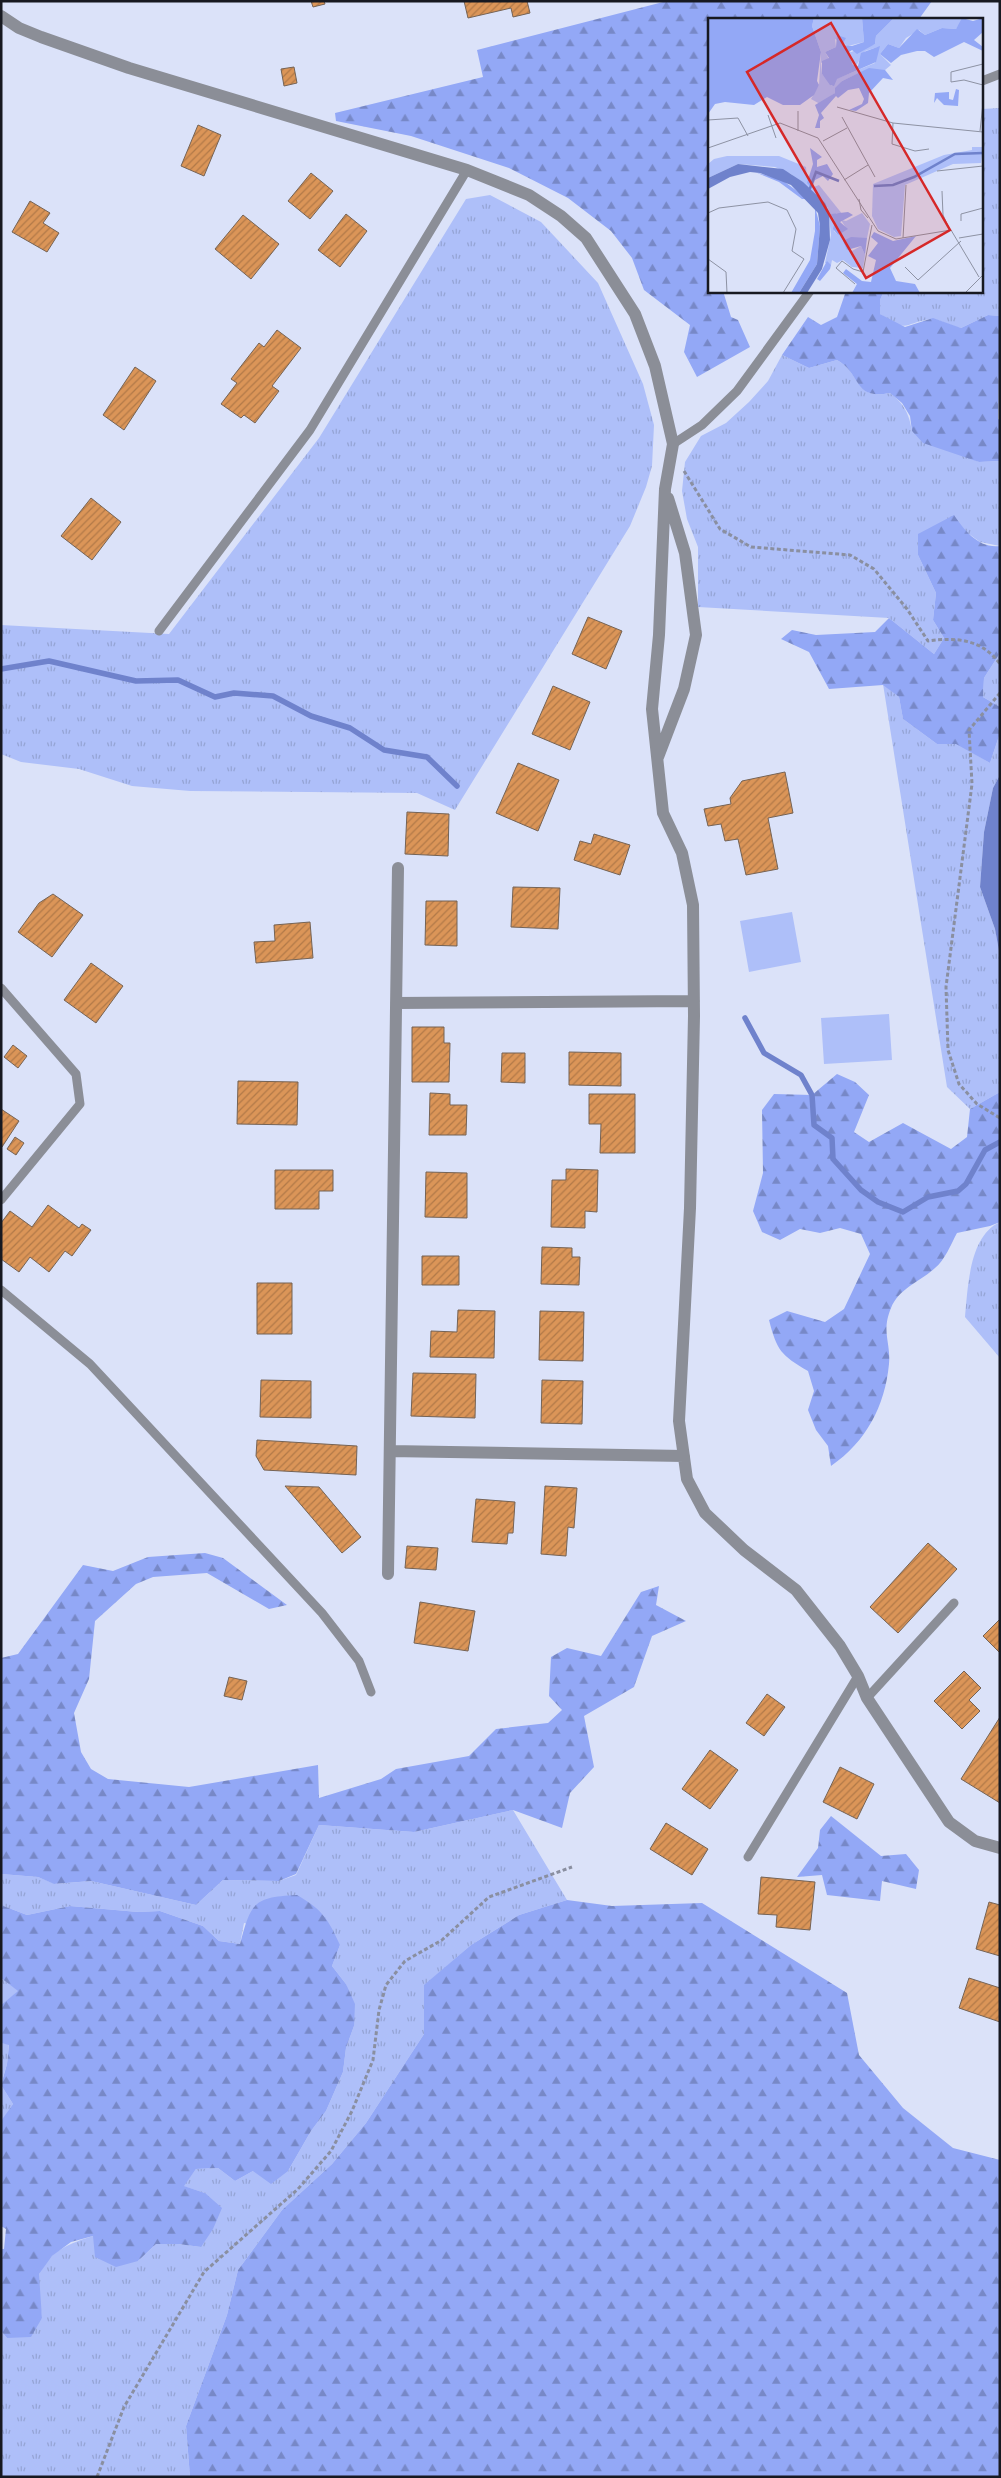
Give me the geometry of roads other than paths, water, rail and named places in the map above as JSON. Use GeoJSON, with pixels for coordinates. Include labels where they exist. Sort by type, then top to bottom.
{"type":"FeatureCollection","features":[{"type":"Feature","properties":{"kind":"street"},"geometry":{"type":"LineString","coordinates":[[1,16],[19,28],[41,37],[129,68],[467,170],[529,195],[561,216],[586,238],[635,314],[655,366],[672,448],[665,489],[659,636],[652,709],[663,814],[682,853],[693,904],[694,1001],[690,1208],[679,1421],[687,1479],[705,1513],[744,1550],[796,1590],[840,1646],[858,1676],[867,1698],[949,1822],[975,1841],[1000,1848]]}},
{"type":"Feature","properties":{"kind":"street"},"geometry":{"type":"LineString","coordinates":[[657,761],[684,689],[696,635],[685,552],[665,489]]}},
{"type":"Feature","properties":{"kind":"street"},"geometry":{"type":"LineString","coordinates":[[388,1574],[398,868]]}},
{"type":"Feature","properties":{"kind":"street"},"geometry":{"type":"LineString","coordinates":[[396,1003],[694,1001]]}},
{"type":"Feature","properties":{"kind":"street"},"geometry":{"type":"LineString","coordinates":[[390,1451],[684,1456]]}},
{"type":"Feature","properties":{"kind":"lane"},"geometry":{"type":"LineString","coordinates":[[984,80],[1000,74]]}},
{"type":"Feature","properties":{"kind":"lane"},"geometry":{"type":"LineString","coordinates":[[159,630],[310,430],[467,170]]}},
{"type":"Feature","properties":{"kind":"lane"},"geometry":{"type":"LineString","coordinates":[[672,448],[702,425],[737,390],[809,292]]}},
{"type":"Feature","properties":{"kind":"lane"},"geometry":{"type":"LineString","coordinates":[[1,988],[76,1074],[80,1104],[1,1200]]}},
{"type":"Feature","properties":{"kind":"lane"},"geometry":{"type":"LineString","coordinates":[[1,1290],[90,1364],[315,1605],[358,1661],[371,1692]]}},
{"type":"Feature","properties":{"kind":"lane"},"geometry":{"type":"LineString","coordinates":[[867,1698],[954,1603]]}},
{"type":"Feature","properties":{"kind":"lane"},"geometry":{"type":"LineString","coordinates":[[748,1857],[858,1676]]}},
{"type":"Feature","properties":{"kind":"waterway"},"geometry":{"type":"LineString","coordinates":[[1,669],[49,661],[136,681],[178,680],[215,697],[234,693],[273,696],[311,716],[350,728],[384,750],[427,757],[457,786]]}},
{"type":"Feature","properties":{"kind":"waterway"},"geometry":{"type":"LineString","coordinates":[[745,1018],[764,1053],[801,1075],[812,1095],[814,1125],[832,1138],[833,1159],[861,1190],[878,1202],[903,1212],[928,1197],[958,1191],[966,1184],[985,1150],[1000,1142]]}}]}
